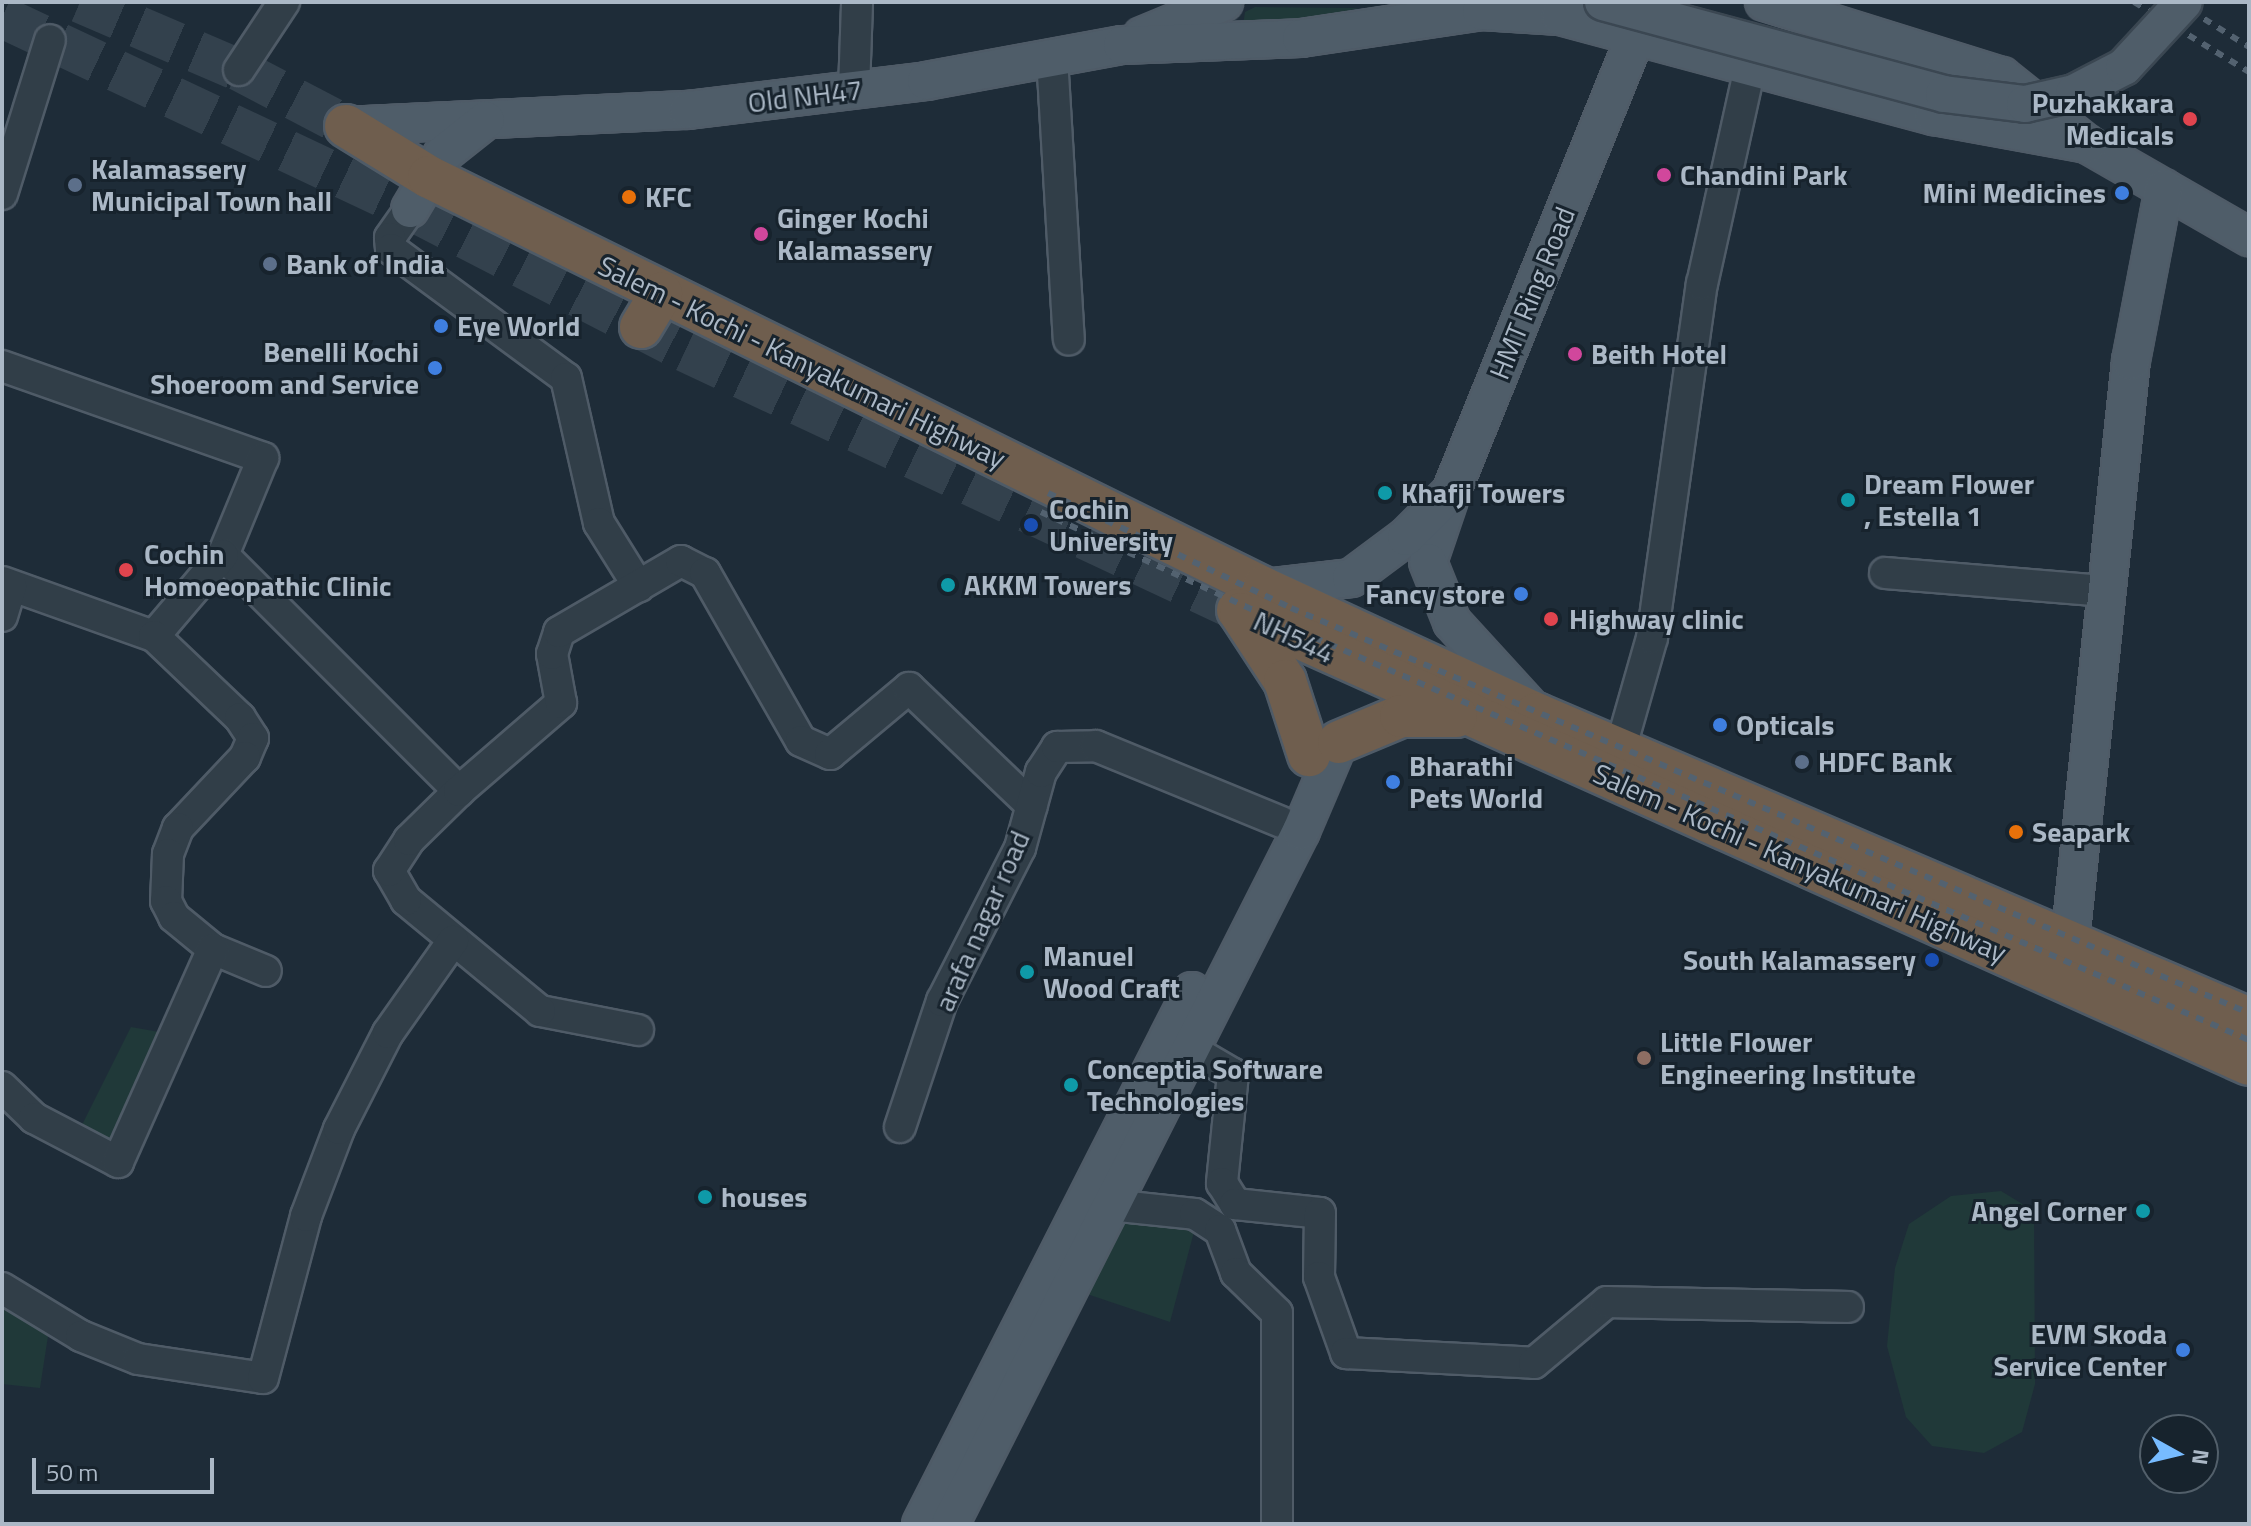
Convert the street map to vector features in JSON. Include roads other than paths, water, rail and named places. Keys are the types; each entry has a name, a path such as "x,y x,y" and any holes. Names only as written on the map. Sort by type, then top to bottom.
{"highway":[{"name":"Salem - Kochi - Kanyakumari Highway","path":"346,126 419,193 651,310 1250,599"},
{"name":"NH544","path":"1250,599 1357,648"},
{"path":"1250,599 1280,671 1324,749 1401,716 1473,716"},
{"name":"Salem - Kochi - Kanyakumari Highway","path":"1357,648 1536,714 2249,1019"},
{"name":"Salem - Kochi - Kanyakumari Highway","path":"1357,648 1473,716 2249,1064"}],"main road":[{"name":"Old NH47","path":"1122,45 1224,2"},
{"path":"1236,2 1236,24 1247,42"},
{"path":"1603,2 1944,94 2015,104 2050,101 2104,79 2184,2"},
{"path":"1764,2 2002,76 2087,144 2249,237"},
{"path":"1301,38 1375,3"},
{"name":"Old NH47","path":"346,126 688,110 854,90 1122,45 1301,38 1481,11 1643,18"},
{"path":"1643,18 1751,63 1934,116 2087,144"},
{"name":"HMT Ring Road","path":"1250,599 1351,578 1406,537 1451,492 1643,18"},
{"path":"419,193 460,136 486,120"},
{"path":"2070,941 2131,361 2164,188"},
{"path":"1451,492 1428,562 1452,622 1536,714"},
{"path":"921,1524 1281,822 1324,749"},
{"path":"950,1524 1190,1049 1324,749"}],"street":[{"path":"239,70 284,2"},
{"path":"854,90 857,2"},
{"path":"2,194 50,40"},
{"path":"1052,57 1069,339"},
{"path":"1620,750 1652,638 1702,284 1751,63"},
{"path":"419,193 390,238 391,249 566,378 599,523 639,587"},
{"path":"2,366 263,458 223,555 154,636"},
{"path":"223,555 459,791"},
{"name":"arafa nagar road","path":"638,1030 540,1011 406,900 389,871 409,840 459,791 561,703 552,654 559,632 681,561 695,563 790,732 821,753 830,754 909,688 1032,806"},
{"path":"1885,573 2106,591"},
{"path":"2,616 6,584 154,636 240,718 253,738 245,757 178,828 168,854 166,901 174,917 213,949 266,971"},
{"name":"arafa nagar road","path":"900,1127 942,1001 1020,848 1032,806 1057,747 1096,746 1281,822"},
{"path":"2,1288 81,1336 138,1359 263,1378 306,1216 339,1129 388,1033 453,941"},
{"path":"2,1087 34,1118 118,1162 213,949"},
{"path":"1190,1049 1233,1074 1222,1183 1235,1204 1320,1213 1319,1277 1346,1353 1534,1363 1607,1302 1848,1307"},
{"path":"1110,1205 1195,1214 1220,1230 1236,1273 1277,1313 1277,1524"}],"tunnel":[{"path":"80,2 239,70 346,126"},
{"path":"2,17 410,209 685,351 1238,610"}],"railway":[{"path":"2134,2 2249,72"},
{"path":"2177,2 2249,47"},
{"path":"1048,493 1291,608 2249,1013"},
{"path":"1041,512 1285,625 2249,1040"}],"place":[{"name":"Puzhakkara Medicals","path":"2190,119"},
{"name":"Chandini Park","path":"1664,175"},
{"name":"Kalamassery Municipal Town hall","path":"75,185"},
{"name":"Mini Medicines","path":"2122,193"},
{"name":"KFC","path":"629,197"},
{"name":"Ginger Kochi Kalamassery","path":"761,234"},
{"name":"Bank of India","path":"270,264"},
{"name":"Eye World","path":"441,326"},
{"name":"Beith Hotel","path":"1575,354"},
{"name":"Benelli Kochi Shoeroom and Service","path":"435,368"},
{"name":"Khafji Towers","path":"1385,493"},
{"name":"Dream Flower , Estella 1","path":"1848,500"},
{"name":"Cochin University","path":"1031,525"},
{"name":"Cochin Homoeopathic Clinic","path":"126,570"},
{"name":"AKKM Towers","path":"948,585"},
{"name":"Fancy store","path":"1521,594"},
{"name":"Highway clinic","path":"1551,619"},
{"name":"Opticals","path":"1720,725"},
{"name":"HDFC Bank","path":"1802,762"},
{"name":"Bharathi Pets World","path":"1393,782"},
{"name":"Seapark","path":"2016,832"},
{"name":"South Kalamassery","path":"1932,960"},
{"name":"Manuel Wood Craft","path":"1027,972"},
{"name":"Little Flower Engineering Institute","path":"1644,1058"},
{"name":"Conceptia Software Technologies","path":"1071,1085"},
{"name":"houses","path":"705,1197"},
{"name":"Angel Corner","path":"2143,1211"},
{"name":"EVM Skoda Service Center","path":"2183,1350"}]}
